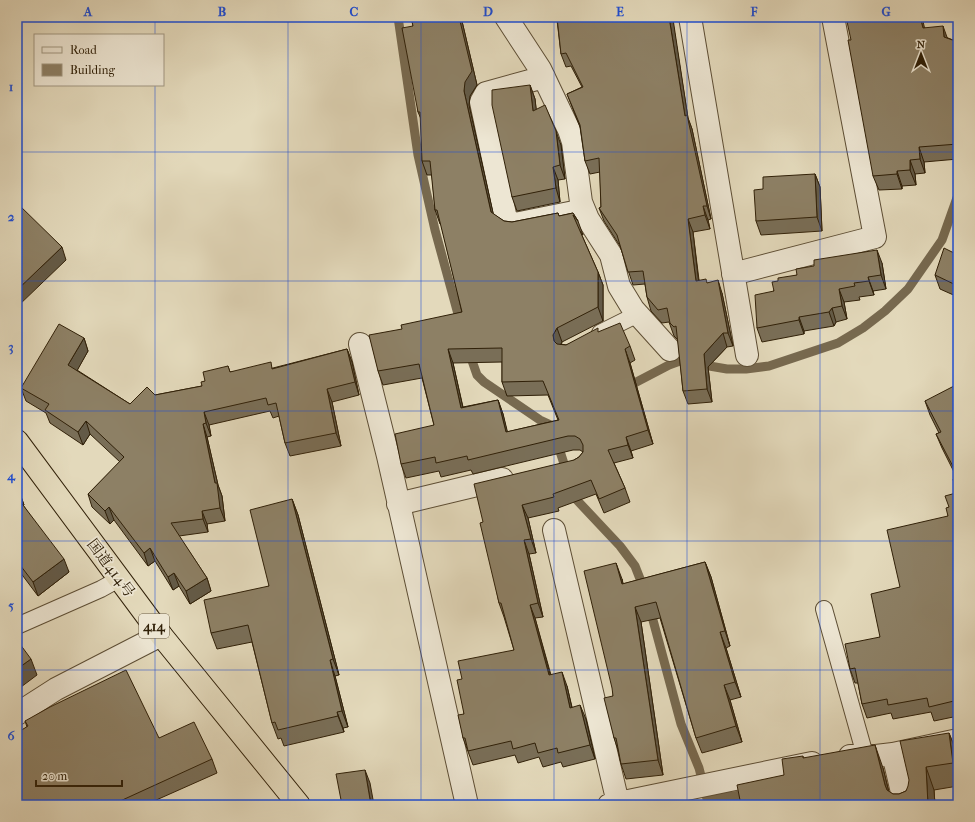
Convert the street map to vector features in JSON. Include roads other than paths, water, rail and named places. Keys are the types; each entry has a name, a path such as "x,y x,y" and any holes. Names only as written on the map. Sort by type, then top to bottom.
{"highway":[{"name":"国道414号","path":"17,441 161,635 299,805"}],"street":[{"path":"506,17 544,77 569,130 573,142 581,202 584,210 611,255 619,286 638,314 670,350"},
{"path":"690,17 747,354"},
{"path":"733,274 874,237 833,17"},
{"path":"544,77 486,93 481,102 506,219 515,224 584,210"},
{"path":"360,344 467,805"},
{"path":"398,504 520,475"},
{"path":"554,530 614,804 784,768 855,755 893,754 958,740"},
{"path":"17,714 56,689 161,635"},
{"path":"893,754 905,805"}],"lane":[{"path":"588,339 638,314"},
{"path":"17,626 101,589 119,579"},
{"path":"824,609 865,755"}],"waterway":[{"path":"398,17 418,155 435,230 461,325"},
{"path":"625,388 669,365 680,361 727,369 746,369 769,366 838,343 863,328 885,311 908,289 942,240 958,195"},
{"path":"469,352 477,375 484,382 540,420 553,426 554,429"},
{"path":"557,442 567,473"},
{"path":"572,491 574,497 620,546 635,566 644,589"},
{"path":"650,609 681,724 699,768 707,799 750,794"}]}
